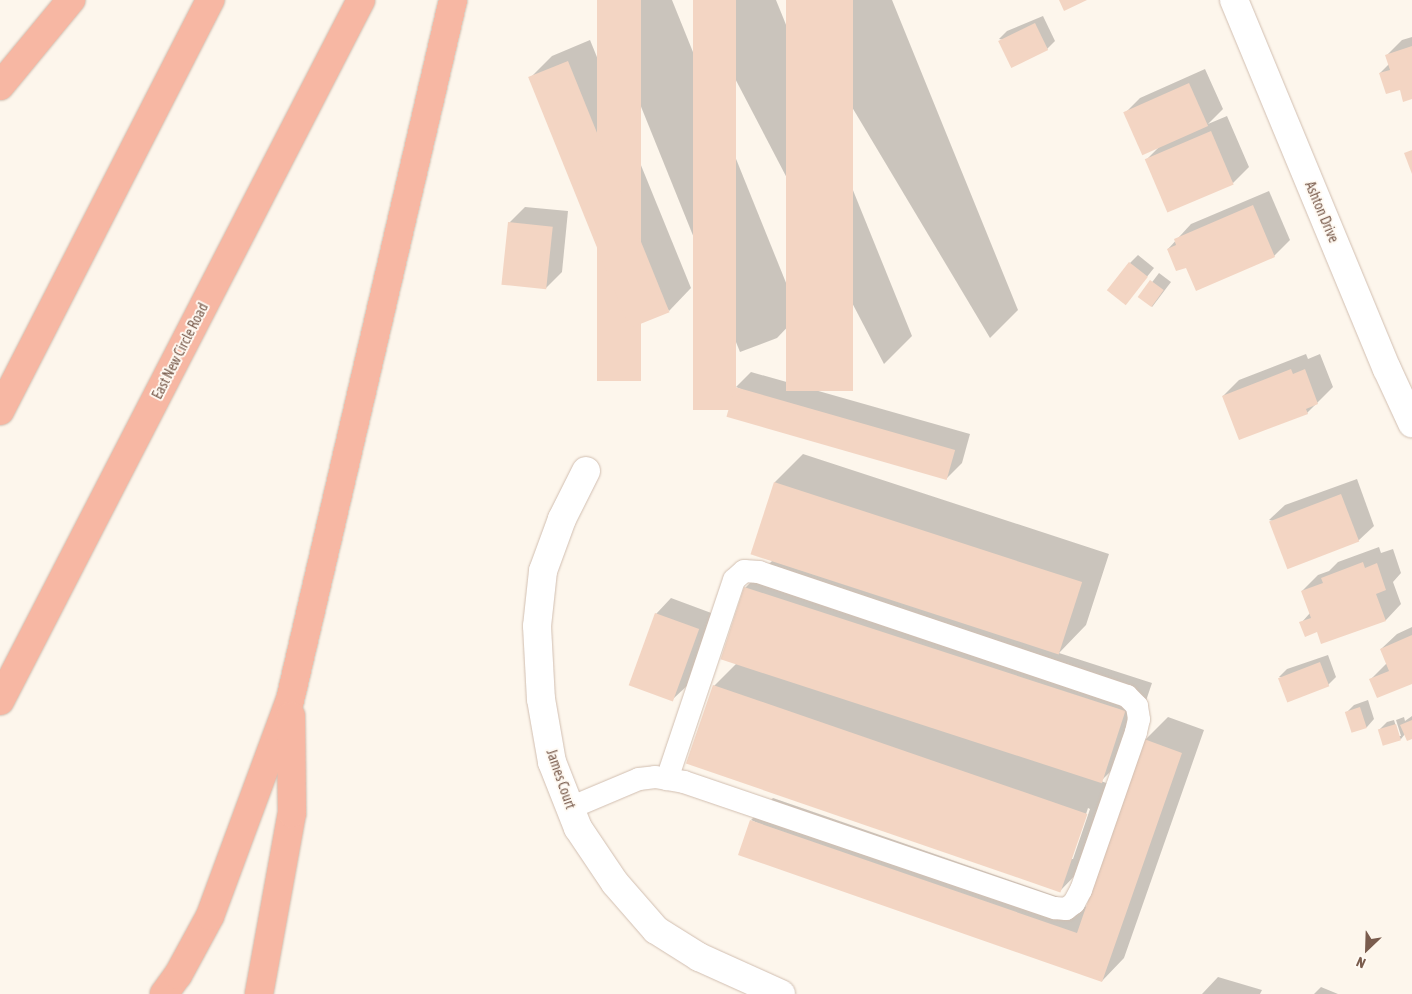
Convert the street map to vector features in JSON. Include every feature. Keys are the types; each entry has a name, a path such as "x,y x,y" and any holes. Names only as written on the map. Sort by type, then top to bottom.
{"highway":[{"path":"0,86 71,0"},
{"path":"0,412 210,0"},
{"name":"East New Circle Road","path":"0,701 361,0"},
{"path":"164,994 178,974 210,916 290,700 453,0"},
{"path":"259,994 292,812 290,700"}],"street":[{"name":"Ashton Drive","path":"1234,0 1387,369 1412,423"},
{"name":"James Court","path":"586,471 562,518 543,571 537,626 541,699 552,762 578,828 616,883 656,930 699,957 773,992"}],"lane":[{"path":"570,808 639,779 656,777 667,779 684,782 1055,908 1066,908 1074,903 1081,890 1136,732 1139,719 1138,706 1127,696 1118,692 759,572 744,571 734,580 667,779"}],"building":[{"path":"597,0 641,0 641,381 597,381"},
{"path":"693,0 736,0 736,410 693,410"},
{"path":"786,0 853,0 853,391 786,391"},
{"path":"1059,0 1087,0 1064,11"},
{"path":"1035,23 1048,50 1011,68 998,41"},
{"path":"1412,46 1412,99 1403,102 1400,90 1386,94 1379,73 1390,70 1385,55"},
{"path":"568,61 670,312 630,328 528,77"},
{"path":"1189,83 1208,126 1142,155 1123,112"},
{"path":"1211,131 1234,184 1167,213 1145,159"},
{"path":"1412,150 1412,174 1404,153"},
{"path":"1253,205 1275,257 1196,291 1186,268 1176,271 1167,249 1176,245 1174,239"},
{"path":"508,222 553,227 546,289 501,285"},
{"path":"1129,262 1148,277 1126,305 1107,290"},
{"path":"1150,280 1164,290 1151,307 1138,297"},
{"path":"1291,369 1293,374 1305,369 1318,404 1306,409 1308,414 1239,440 1222,396"},
{"path":"735,387 955,450 947,480 726,417"},
{"path":"774,482 1082,582 1059,654 751,554"},
{"path":"1341,494 1359,542 1287,569 1269,522"},
{"path":"1363,562 1365,568 1377,563 1386,590 1376,594 1386,621 1321,644 1317,632 1305,637 1299,622 1311,618 1301,591 1323,583 1321,578"},
{"path":"744,587 1125,711 1102,783 721,659"},
{"path":"655,613 699,629 673,701 629,685"},
{"path":"1412,635 1412,684 1377,698 1369,679 1389,671 1380,649"},
{"path":"1320,662 1329,686 1287,702 1278,678"},
{"path":"713,685 1087,814 1060,892 686,763"},
{"path":"1360,707 1367,728 1352,733 1345,712"},
{"path":"1412,720 1412,739 1407,741 1400,725"},
{"path":"1396,724 1401,740 1383,746 1378,730"},
{"path":"1144,739 1182,753 1102,982 738,855 750,820 1077,933"}]}
